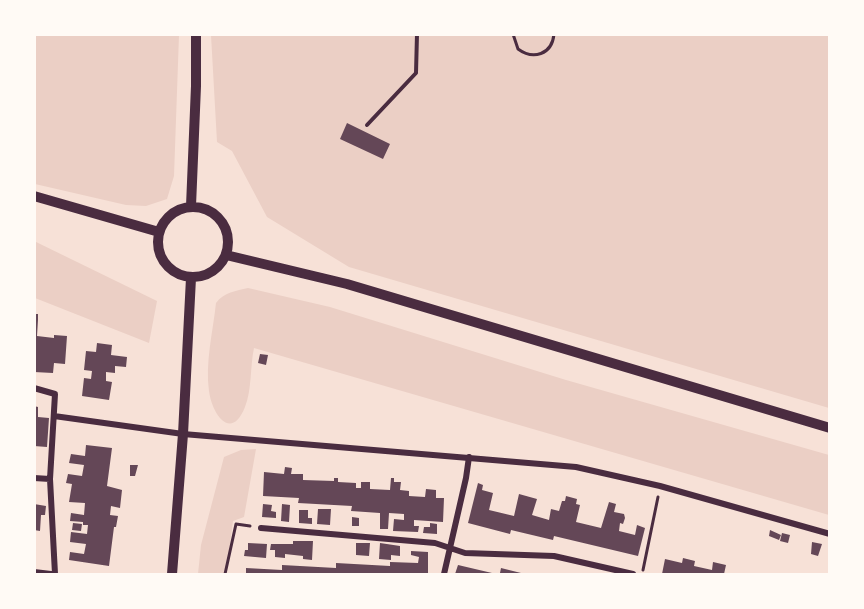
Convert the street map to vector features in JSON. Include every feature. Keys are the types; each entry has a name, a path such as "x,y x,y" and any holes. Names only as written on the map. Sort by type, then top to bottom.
{"street":[{"path":"191,206 196,34"},
{"path":"34,196 159,232"},
{"path":"191,206 214,213 222,221 229,243 226,255 213,272 202,277 191,278 179,275 165,262 158,245 159,232 164,222 171,214 191,206"},
{"path":"226,255 347,284 830,428"},
{"path":"172,574 183,434 191,278"},
{"path":"34,388 55,394 50,479 53,574 34,572"},
{"path":"54,416 183,434 576,467 660,486 830,534"},
{"path":"444,574 469,457"},
{"path":"34,478 50,479"},
{"path":"261,528 435,543 465,553 554,556 633,574"}],"lane":[{"path":"366,124 416,73 417,34"}],"path":[{"path":"513,34 518,49 530,55 537,55 548,50 552,45 554,34"},
{"path":"642,574 660,486"},
{"path":"225,574 236,524 261,528"}],"shaded area":[{"path":"35,34 179,35 174,176 167,199 146,206 126,205 35,184"},
{"path":"211,35 829,35 829,408 349,267 267,217 232,151 217,142"},
{"path":"34,241 157,301 149,343 35,298"},
{"path":"248,288 330,307 566,380 829,455 829,515 254,348 249,393 245,407 240,417 228,423 218,415 209,391 209,358 216,303 226,294"},
{"path":"256,449 244,517 233,521 226,574 198,574 201,545 224,457 241,450"}],"building":[{"path":"347,123 390,144 383,159 340,139"},
{"path":"34,314 38,314 37,336 54,338 54,335 67,336 65,364 54,363 53,373 34,372"},
{"path":"97,343 112,345 111,355 127,357 126,367 115,366 115,373 106,372 106,381 112,382 109,400 82,396 84,378 91,379 92,371 84,370 86,351 96,352"},
{"path":"260,354 268,355 266,365 258,363"},
{"path":"34,406 38,407 38,417 49,418 47,447 34,446"},
{"path":"86,445 112,448 107,486 122,490 120,508 111,506 110,515 118,516 116,527 114,527 109,566 69,560 70,552 84,554 86,544 70,542 71,532 87,534 88,525 83,525 83,522 70,521 71,513 84,515 85,503 69,502 72,484 66,483 68,474 82,476 84,465 69,463 71,454 85,456"},
{"path":"130,465 138,465 135,476 130,476"},
{"path":"285,467 292,468 291,474 303,474 303,480 334,481 334,478 338,478 338,482 356,483 356,488 361,488 361,482 370,482 370,489 390,490 391,478 394,478 394,482 401,482 400,490 409,491 409,496 425,497 426,489 436,490 436,498 444,498 443,522 414,520 414,526 419,526 418,532 393,531 394,519 404,520 404,514 389,513 388,529 380,529 380,513 351,511 352,506 298,503 299,498 263,496 264,472 284,474"},
{"path":"478,483 483,485 482,490 493,493 489,510 514,516 519,494 537,499 532,515 549,520 551,509 559,511 566,496 577,499 576,504 580,505 576,522 601,528 609,502 616,504 614,512 624,514 625,518 623,524 620,523 619,531 635,535 637,525 645,528 638,556 554,536 553,540 511,530 510,534 468,523"},
{"path":"34,504 46,506 45,515 41,515 40,531 34,530"},
{"path":"263,504 272,505 271,511 276,512 276,518 262,517"},
{"path":"282,504 290,505 289,522 281,521"},
{"path":"318,509 331,509 330,525 317,524"},
{"path":"299,510 308,510 308,518 312,518 312,524 299,523"},
{"path":"352,517 359,518 359,526 352,526"},
{"path":"73,523 82,524 81,531 72,530"},
{"path":"430,523 437,524 437,534 423,533 424,527 430,527"},
{"path":"770,530 781,535 779,540 769,536"},
{"path":"782,533 790,535 788,543 780,541"},
{"path":"293,541 313,541 312,560 303,559 303,556 285,554 285,558 275,557 275,550 270,550 271,544 293,544"},
{"path":"812,542 822,544 818,556 811,554"},
{"path":"248,543 267,544 266,558 244,556 245,550 248,550"},
{"path":"356,543 370,543 369,556 356,555"},
{"path":"380,543 400,546 400,556 391,555 391,560 379,559"},
{"path":"411,551 428,552 428,574 246,574 246,568 282,570 282,565 336,568 336,563 390,566 390,562 418,563 419,557 411,555"},
{"path":"683,558 695,561 694,566 712,570 713,562 726,565 724,574 662,574 665,559 682,563"},
{"path":"458,565 492,573 500,573 501,568 525,574 455,574"}]}
